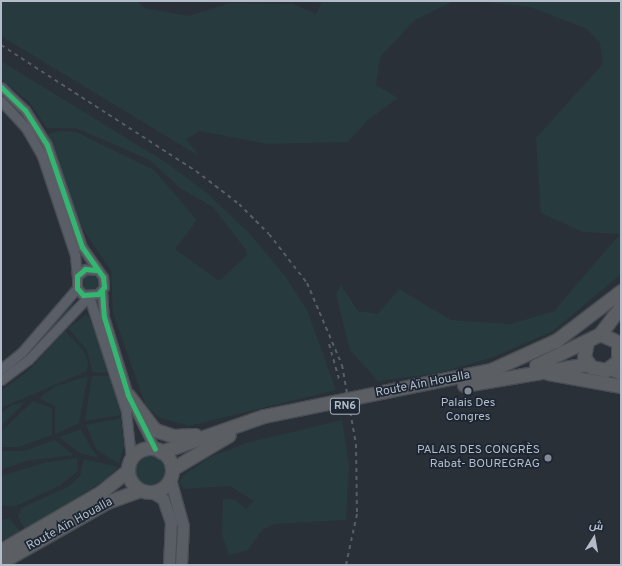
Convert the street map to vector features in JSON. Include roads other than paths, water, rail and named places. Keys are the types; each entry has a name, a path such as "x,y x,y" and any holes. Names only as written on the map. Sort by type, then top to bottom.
{"highway":[{"name":"Route Aïn Houalla","path":"158,450 264,416 444,382 491,370 545,346 578,326 621,291"},
{"name":"RN6","path":"444,382 522,370 587,342 600,334 621,306"},
{"name":"RN6","path":"588,364 598,370 615,371 621,354 615,339 600,334"},
{"path":"587,342 584,353 588,364"},
{"name":"Route Aïn Houalla","path":"171,474 218,440 270,422 588,364"},
{"path":"528,374 562,374 621,386"},
{"path":"128,395 148,424 164,434 190,436 219,431"},
{"name":"RN6","path":"129,464 142,450 158,450"},
{"path":"158,450 171,474"},
{"path":"129,464 131,482 146,491"},
{"name":"Route Aïn Houalla","path":"1,550 101,492 129,464"},
{"name":"RN6","path":"146,491 163,488 171,474"},
{"name":"Route Aïn Houalla","path":"1,562 107,502 146,491"}],"main road":[{"path":"171,474 183,526 181,565"},
{"path":"146,491 162,499 171,522 170,565"}],"street":[{"path":"1,87 25,110 47,145 82,248 96,270 103,277 102,291 104,317 128,395 158,450"},
{"path":"1,101 26,128 42,156 75,254 77,276 77,288 22,352 1,369"},
{"path":"77,276 85,269 96,270"},
{"path":"77,288 89,297 126,411 129,464"},
{"path":"1,380 28,360 89,297 102,291"}],"railway":[{"path":"1,45 196,171 239,204 269,234 307,283 342,365 356,444 357,514 346,565"},
{"path":"329,344 339,379"}],"place":[{"name":"Palais Des Congres","path":"468,391"},
{"name":"PALAIS DES CONGRÈS Rabat- BOUREGRAG","path":"548,458"}]}
